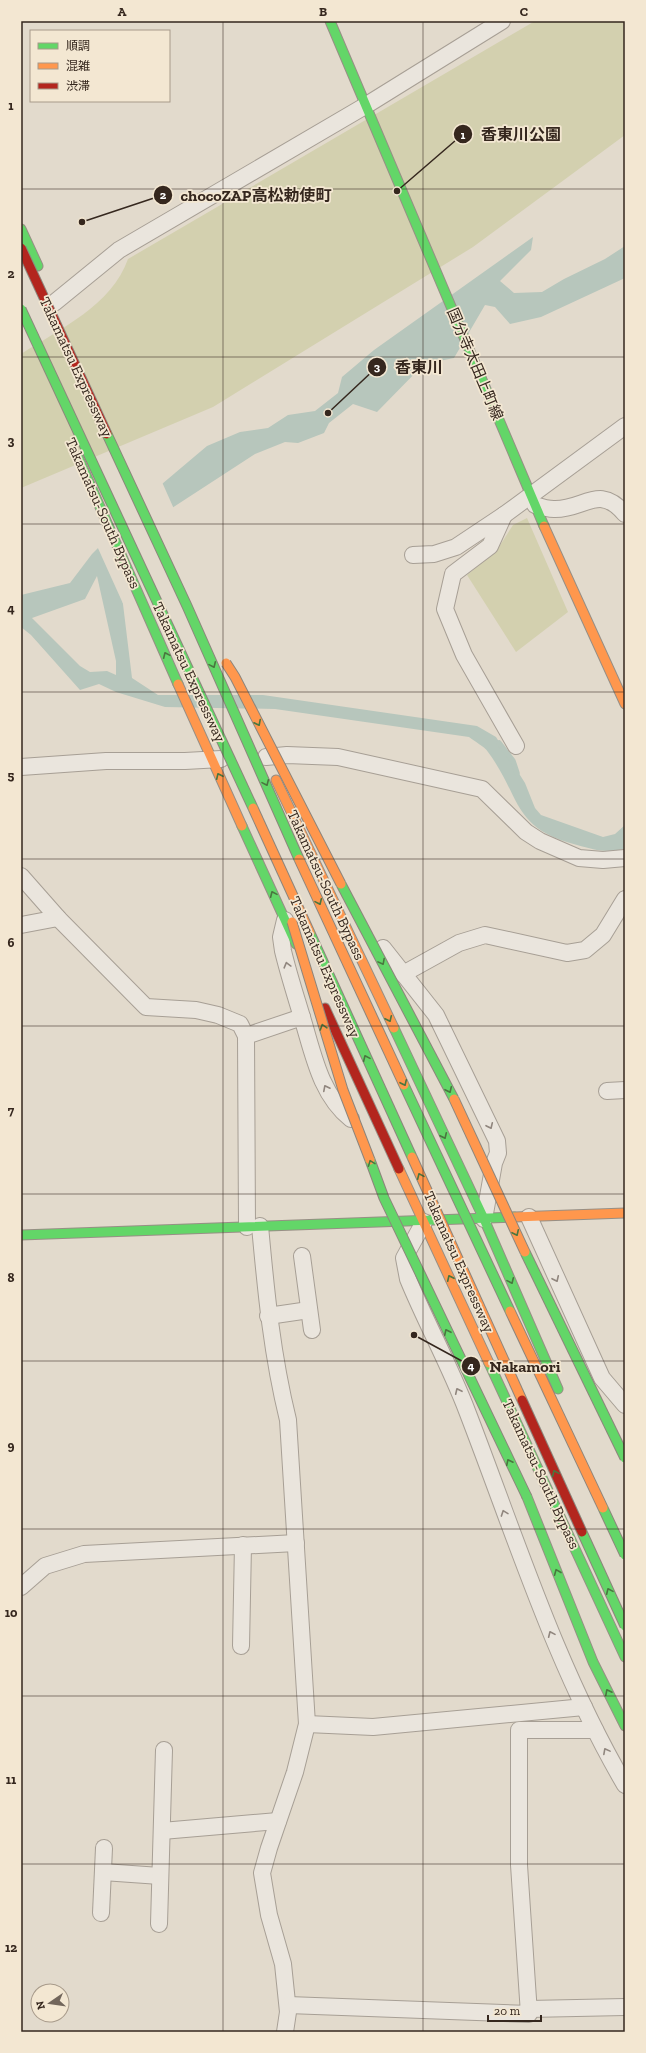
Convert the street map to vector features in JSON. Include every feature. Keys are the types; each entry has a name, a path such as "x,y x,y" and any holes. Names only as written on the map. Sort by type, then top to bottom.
{"main road":[{"name":"国分寺太田上町線","path":"330,21 531,494 625,704"},
{"name":"Takamatsu-South Bypass","path":"21,229 56,308 312,857 484,1219 625,1542"},
{"name":"Takamatsu Expressway","path":"21,248 187,606 324,912 625,1555"},
{"name":"Takamatsu Expressway","path":"21,309 268,841 625,1626"},
{"name":"Takamatsu-South Bypass","path":"23,334 62,419"},
{"name":"Takamatsu-South Bypass","path":"74,448 198,729 285,920 625,1657"},
{"path":"187,606 234,677 344,890 446,1082 542,1287 625,1458"},
{"path":"268,841 343,1090 384,1198 527,1497 593,1662 625,1726"},
{"path":"21,1236 424,1222 625,1213"}],"street":[{"path":"56,308 119,250 367,109 502,21"},
{"path":"413,555 434,554 456,547 504,515 625,426"},
{"path":"531,494 554,509 600,498 614,502 625,514"},
{"path":"504,515 490,546 453,574 445,609 464,655 516,746"},
{"path":"21,767 106,761 185,761 287,755 338,757 482,790 526,832 540,841 579,858 602,860 625,858"},
{"path":"312,857 436,1015 497,1140 498,1153 494,1162 484,1219"},
{"path":"21,876 58,918 146,1007 196,1010 218,1015 240,1024 246,1036 253,1227 280,1384 288,1420 307,1724 295,1772 262,1873 269,1915 283,1964 288,2005 285,2032"},
{"path":"403,974 459,943 485,935 567,953 585,950 603,935 625,899"},
{"path":"21,925 58,918"},
{"path":"285,920 281,937 283,951 319,1073 328,1093 344,1114 374,1136 386,1140"},
{"path":"246,1036 302,1017"},
{"path":"607,1091 625,1090"},
{"path":"529,1218 602,1378 625,1405"},
{"path":"424,1222 404,1258 408,1279 466,1409 539,1607 595,1730 625,1785"},
{"path":"302,1256 312,1330"},
{"path":"268,1316 309,1310"},
{"path":"21,1587 44,1566 84,1554 296,1542"},
{"path":"241,1646 243,1545"},
{"path":"307,1724 373,1727 584,1707"},
{"path":"288,2005 529,2014 519,1865 519,1730 517,1714"},
{"path":"519,1730 595,1730"},
{"path":"159,1924 164,1750"},
{"path":"162,1831 278,1821"},
{"path":"101,1913 104,1848"},
{"path":"103,1872 160,1876"},
{"path":"528,2009 625,2006"}],"shaded area":[{"path":"535,21 625,21 625,135 473,247 213,407 21,488 21,354 68,325 97,303 110,290 128,259"},
{"path":"533,237 531,250 500,281 514,293 542,292 564,279 605,259 625,246 625,278 541,317 510,324 495,307 485,305 454,358 424,364 377,412 353,404 329,423 324,433 298,443 285,442 255,454 172,508 117,555 132,678 158,695 263,695 477,726 496,737 525,783 535,808 541,815 603,837 615,834 625,825 625,849 606,851 589,848 556,838 540,830 520,809 499,769 488,752 469,737 275,709 165,707 116,692 99,684 80,690 31,635 21,627 21,595 70,583 92,554 162,484 207,446 240,432 268,428 288,415 315,411 338,393 342,377 374,350","holes":["97,576 116,661 116,675 107,671 90,672 80,666 32,618 85,599"]},
{"path":"527,518 568,612 516,652 467,575 497,550 513,525"}],"pier":[{"path":"162,482 174,509 119,556 125,608 97,546"}],"waterway":[{"path":"499,743 513,761 517,773"}],"traffic: fast":[{"path":"330,21 544,526"},
{"path":"21,229 38,266"},
{"path":"21,309 253,808"},
{"path":"107,434 187,606 299,859"},
{"path":"78,457 178,684"},
{"path":"242,826 296,944"},
{"path":"341,884 454,1099"},
{"path":"310,933 412,1157"},
{"path":"394,1028 484,1219 558,1389"},
{"path":"404,1085 510,1311"},
{"path":"370,1160 384,1198 527,1497"},
{"path":"21,1235 514,1217"},
{"path":"525,1252 625,1458"},
{"path":"489,1363 625,1657"},
{"path":"527,1497 593,1662 625,1726"},
{"path":"603,1508 625,1555"},
{"path":"582,1532 625,1626"}],"traffic: slow":[{"path":"544,526 625,704"},
{"path":"226,663 235,677 341,884"},
{"path":"178,684 242,826"},
{"path":"276,780 394,1028"},
{"path":"253,808 310,933"},
{"path":"299,859 404,1085"},
{"path":"292,922 343,1090 370,1160"},
{"path":"454,1099 525,1252"},
{"path":"412,1157 522,1400"},
{"path":"399,1169 489,1363"},
{"path":"514,1217 625,1213"},
{"path":"510,1311 603,1508"}],"traffic: jam":[{"path":"21,248 107,434"},
{"path":"325,1008 399,1169"},
{"path":"522,1400 582,1532"}],"place":[{"name":"香東川公園","path":"397,191"},
{"name":"chocoZAP高松勅使町","path":"82,222"},
{"name":"香東川","path":"328,413"},
{"name":"Nakamori","path":"414,1335"}]}
